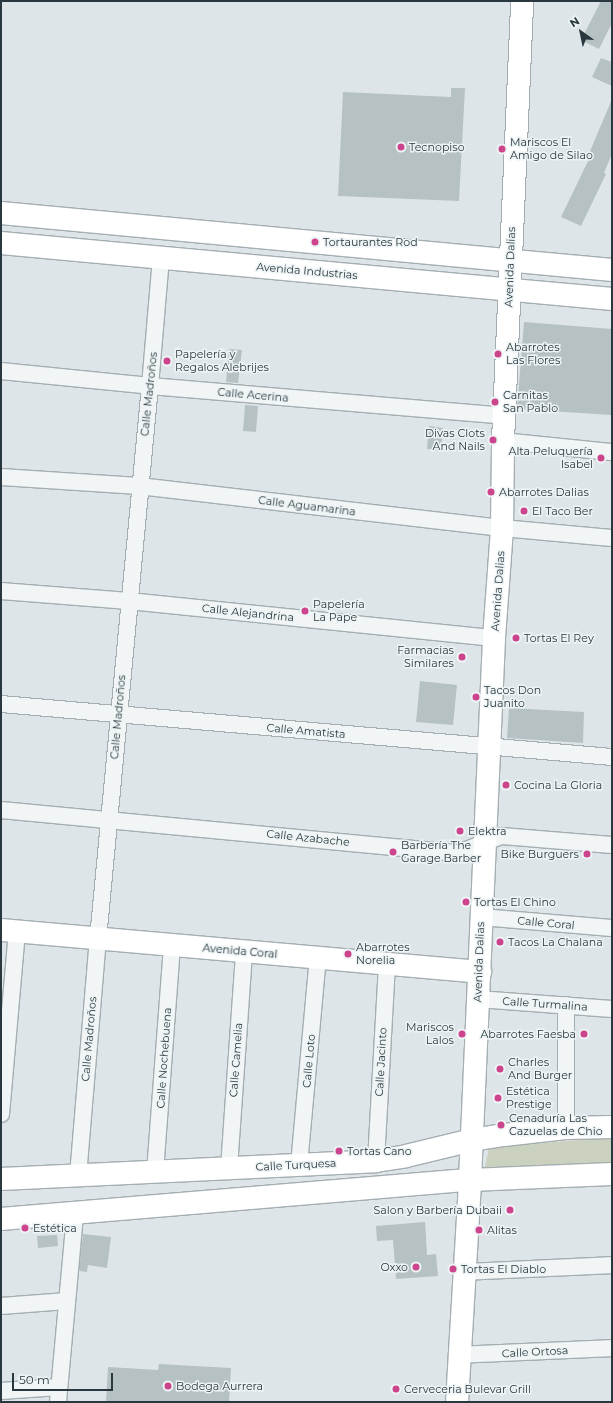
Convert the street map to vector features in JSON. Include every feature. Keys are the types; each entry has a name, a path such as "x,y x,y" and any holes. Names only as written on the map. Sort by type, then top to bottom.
{"main road":[{"name":"Avenida Dalias","path":"457,1402 458,1355 472,1140 494,638 502,528 503,441 522,1"},
{"path":"1,214 511,259 612,270"},
{"name":"Avenida Industrias","path":"1,243 612,299"},
{"name":"Avenida Coral","path":"9,931 480,972"},
{"name":"Calle Turquesa","path":"1,1179 376,1161 406,1156 472,1140 535,1130 612,1127"},
{"path":"1,1219 470,1180 612,1174"}],"street":[{"name":"Calle Madroños","path":"78,1176 108,820 161,258"},
{"name":"Calle Acerina","path":"1,371 150,386 504,416"},
{"path":"503,441 612,452"},
{"name":"Calle Aguamarina","path":"1,477 140,486 502,528 612,538"},
{"name":"Calle Alejandrina","path":"1,591 129,601 494,638"},
{"name":"Calle Amatista","path":"1,704 490,748 612,757"},
{"name":"Calle Azabache","path":"1,810 460,853 501,836 612,845"},
{"name":"Calle Coral","path":"481,917 612,928"},
{"path":"1,1114 9,931"},
{"name":"Calle Nochebuena","path":"155,1172 172,945"},
{"name":"Calle Camelia","path":"229,1168 244,951"},
{"name":"Calle Loto","path":"299,1165 318,958"},
{"name":"Calle Jacinto","path":"376,1161 387,964"},
{"name":"Calle Turmalina","path":"478,999 612,1009"},
{"path":"566,1006 566,1128"},
{"path":"1,1391 59,1394 75,1214"},
{"path":"464,1272 612,1265"},
{"path":"1,1306 67,1301"},
{"name":"Calle Ortosa","path":"458,1355 612,1348"}],"green space":[{"path":"612,1137 612,1164 483,1175 489,1148"}],"building":[{"path":"601,1 612,1 612,23 599,49 581,40"},
{"path":"601,58 612,62 612,86 592,77"},
{"name":"Tecnopiso","path":"451,88 465,88 459,201 338,196 343,92 451,97"},
{"path":"612,99 612,154 604,173 606,174 581,226 561,217 590,157 588,156"},
{"path":"524,322 612,329 612,415 517,409"},
{"path":"229,349 242,350 238,383 226,382"},
{"path":"245,405 258,406 256,432 243,431"},
{"path":"429,426 443,428 441,450 427,449"},
{"path":"420,681 457,685 453,725 416,722"},
{"path":"509,708 584,712 583,743 507,738"},
{"path":"425,1222 427,1255 436,1254 438,1276 396,1279 393,1240 377,1241 376,1226"},
{"path":"83,1234 111,1237 107,1268 88,1265 87,1272 79,1271"},
{"path":"57,1235 58,1246 38,1248 37,1236"},
{"name":"Bodega Aurrera","path":"159,1364 231,1368 229,1402 106,1402 108,1367 158,1370"}],"place":[{"name":"Tecnopiso","path":"401,147"},
{"name":"Mariscos El Amigo de Silao","path":"502,149"},
{"name":"Tortaurantes Rod","path":"315,242"},
{"name":"Abarrotes Las Flores","path":"498,354"},
{"name":"Papelería y Regalos Alebrijes","path":"167,361"},
{"name":"Carnitas San Pablo","path":"495,402"},
{"name":"Divas Clots And Nails","path":"493,440"},
{"name":"Alta Peluquería Isabel","path":"601,458"},
{"name":"Abarrotes Dalias","path":"491,492"},
{"name":"El Taco Ber","path":"524,511"},
{"name":"Papelería La Pape","path":"305,611"},
{"name":"Tortas El Rey","path":"516,638"},
{"name":"Farmacias Similares","path":"462,657"},
{"name":"Tacos Don Juanito","path":"476,697"},
{"name":"Cocina La Gloria","path":"506,785"},
{"name":"Elektra","path":"460,831"},
{"name":"Barbería The Garage Barber","path":"393,852"},
{"name":"Bike Burguers","path":"587,854"},
{"name":"Tortas El Chino","path":"466,902"},
{"name":"Tacos La Chalana","path":"500,942"},
{"name":"Abarrotes Norelia","path":"348,954"},
{"name":"Mariscos Lalos","path":"462,1034"},
{"name":"Abarrotes Faesba","path":"584,1034"},
{"name":"Charles And Burger","path":"500,1069"},
{"name":"Estética Prestige","path":"498,1098"},
{"name":"Cenaduría Las Cazuelas de Chio","path":"501,1125"},
{"name":"Tortas Cano","path":"339,1151"},
{"name":"Salon y Barbería Dubaii","path":"510,1210"},
{"name":"Estética","path":"25,1228"},
{"name":"Alitas","path":"479,1230"},
{"name":"Oxxo","path":"416,1267"},
{"name":"Tortas El Diablo","path":"453,1269"},
{"name":"Bodega Aurrera","path":"168,1386"},
{"name":"Cerveceria Bulevar Grill","path":"396,1389"}]}
